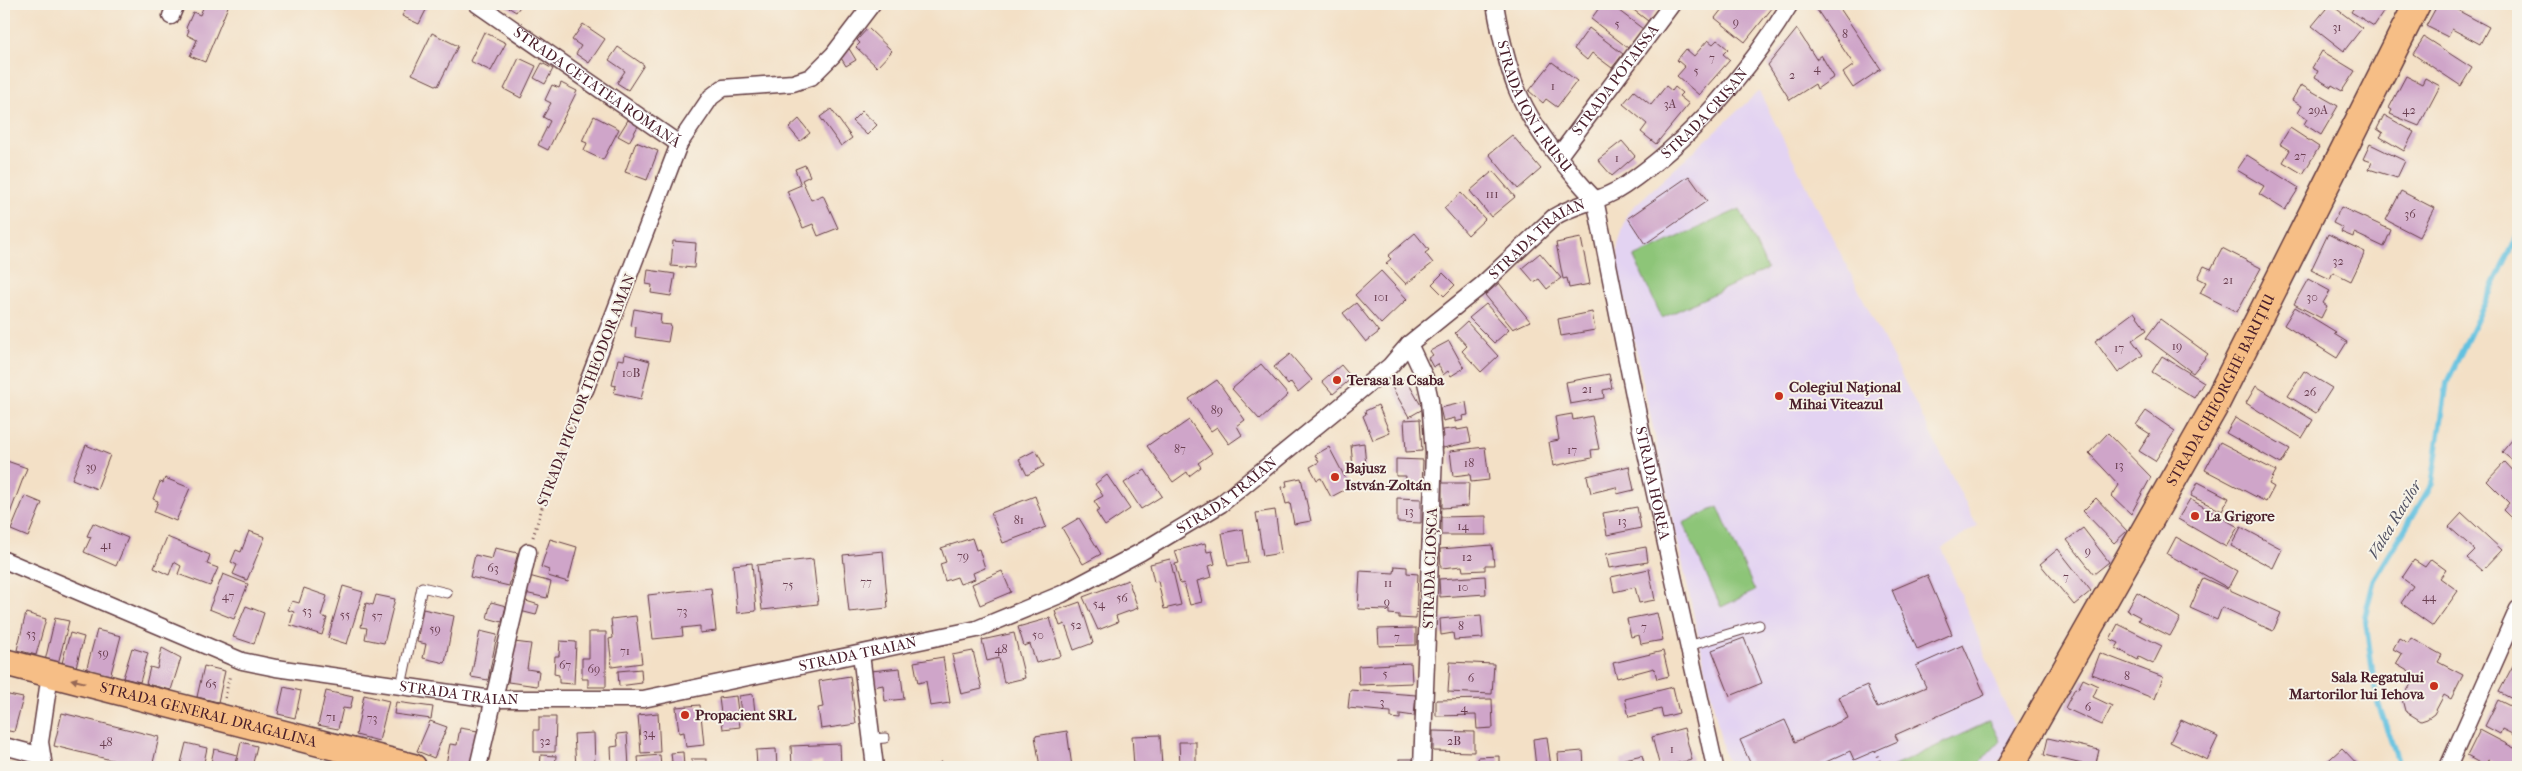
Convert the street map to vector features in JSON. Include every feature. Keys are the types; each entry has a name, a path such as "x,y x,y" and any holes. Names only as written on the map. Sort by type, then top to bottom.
{"main road":[{"name":"STRADA GHEORGHE BARIȚIU","path":"2010,767 2216,406 2417,4"},
{"name":"STRADA GENERAL DRAGALINA","path":"4,662 414,767"}],"street":[{"name":"STRADA CETATEA ROMANĂ","path":"477,4 678,144 711,97 722,88 793,83 810,77 833,55 872,4"},
{"name":"STRADA ION I. RUSU","path":"1495,4 1504,54 1523,106 1542,137 1595,199"},
{"name":"STRADA POTAISSA","path":"1558,157 1672,4"},
{"name":"STRADA CRIȘAN","path":"1595,199 1622,188 1687,134 1736,81 1773,32 1790,4"},
{"name":"STRADA PICTOR THEODOR AMAN","path":"585,390 678,144"},
{"name":"STRADA TRAIAN","path":"4,560 235,658 276,668 492,699 643,698 977,629 1062,594 1141,552 1222,504 1390,366 1409,344 1482,285 1554,217 1567,209 1595,199"},
{"name":"STRADA HOREA","path":"1595,199 1641,430 1715,767"},
{"name":"STRADA CLOȘCA","path":"1409,344 1426,378 1430,400 1434,453 1422,767"},
{"path":"478,767 492,699 528,552"},
{"path":"2448,767 2518,609"},
{"path":"861,654 878,738 875,767"},
{"path":"43,762 40,742 50,674"},
{"path":"4,746 43,762"}],"lane":[{"path":"401,686 422,587 447,593"},
{"path":"1688,646 1759,625"}],"path":[{"path":"2458,4 2462,6"},
{"name":"STRADA PICTOR THEODOR AMAN","path":"528,552 554,469 585,390"},
{"path":"223,705 231,670"},
{"path":"1875,751 1882,767"}],"shaded area":[{"name":"Colegiul Național Mihai Viteazul","path":"1759,91 1977,526 1942,548 2020,741 1992,767 1731,767 1724,754 1618,267 1618,245 1628,212"}],"green space":[{"path":"1740,209 1767,269 1662,318 1634,257"},
{"path":"1718,507 1755,591 1721,607 1683,523"},
{"path":"1990,721 2000,741 1976,767 1892,767"}],"building":[{"path":"201,4 229,4 205,62 190,56 197,40 187,35 189,30 186,28 193,12 200,15 203,8 199,7"},
{"path":"408,4 429,4 419,24 402,16"},
{"path":"503,4 522,4 516,12"},
{"path":"1602,4 1610,4 1643,29 1628,48 1591,19"},
{"path":"1626,4 1661,4 1648,21"},
{"path":"1726,4 1769,4 1773,7 1745,42 1715,18"},
{"path":"1813,4 1837,4 1881,69 1853,88 1843,73 1854,65"},
{"path":"2330,4 2362,28 2344,51 2312,26"},
{"path":"2356,4 2388,5 2374,26 2351,12"},
{"path":"2438,4 2446,4 2489,27 2480,44 2452,29 2448,37 2426,26"},
{"path":"583,24 605,39 589,63 576,54 581,46 572,40"},
{"path":"868,28 892,51 877,67 856,47 860,43 857,40"},
{"path":"1589,28 1623,54 1612,68 1592,53 1587,60 1574,49"},
{"path":"1797,29 1816,59 1821,55 1834,77 1817,89 1815,84 1790,100 1768,65"},
{"path":"484,32 506,43 491,71 470,61"},
{"path":"432,33 458,46 438,86 412,74"},
{"path":"2424,37 2472,68 2461,86 2413,54"},
{"path":"1708,40 1713,44 1717,40 1728,49 1723,54 1730,60 1699,95 1677,76 1685,67 1677,60 1686,49 1694,56"},
{"path":"618,47 644,65 628,90 617,83 625,71 609,60"},
{"path":"848,47 856,60 846,66 838,53"},
{"path":"2322,51 2355,71 2342,91 2332,85 2331,87 2315,77 2318,71 2312,68"},
{"path":"519,58 536,66 521,98 504,89"},
{"path":"1552,62 1577,81 1557,107 1546,99 1543,103 1529,91"},
{"path":"542,63 553,69 545,84 534,78"},
{"path":"2406,76 2422,84 2425,78 2440,86 2419,126 2390,114 2392,110 2389,108"},
{"path":"561,83 577,91 548,150 538,145 550,121 543,117 551,103 545,100 552,85 559,88"},
{"path":"2301,85 2338,106 2321,135 2304,124 2307,119 2298,113 2302,106 2292,100"},
{"path":"1666,86 1672,91 1675,87 1682,93 1679,96 1689,104 1656,144 1641,132 1647,124 1623,104 1634,91 1651,105"},
{"path":"831,109 852,138 841,146 820,117"},
{"path":"862,111 877,125 867,135 852,121"},
{"path":"2384,115 2414,132 2404,151 2380,137 2383,133 2377,129"},
{"path":"594,116 619,129 603,160 584,151 587,143 582,141"},
{"path":"799,119 810,133 800,141 789,128"},
{"path":"628,120 638,126 629,142 618,136"},
{"path":"2290,128 2319,147 2303,174 2283,162 2290,150 2280,144"},
{"path":"1512,135 1541,169 1518,189 1489,154"},
{"path":"1622,141 1635,156 1612,176 1598,160"},
{"path":"636,142 658,151 647,180 625,172"},
{"path":"2370,144 2405,161 2397,178 2369,169 2372,162 2363,159"},
{"path":"2247,155 2299,188 2285,210 2259,194 2264,186 2237,170"},
{"path":"805,165 810,176 802,180 811,200 823,195 838,228 818,236 813,224 803,228 787,191 801,185 795,169"},
{"path":"1493,171 1515,197 1491,217 1470,191"},
{"path":"1689,176 1707,201 1645,244 1628,218"},
{"path":"2401,191 2434,208 2419,237 2386,220"},
{"path":"1461,193 1485,219 1468,235 1444,208"},
{"path":"2341,207 2391,230 2384,247 2354,233 2353,237 2341,232 2343,228 2333,223"},
{"path":"1415,233 1429,250 1425,253 1433,263 1406,284 1386,263 1391,259 1388,256"},
{"path":"2328,234 2365,252 2351,281 2333,272 2330,279 2311,270"},
{"path":"1581,238 1590,284 1569,288 1567,278 1563,279 1556,243"},
{"path":"673,241 696,243 694,268 671,266"},
{"path":"2222,248 2261,268 2237,312 2200,293 2206,282 2198,278 2204,266 2211,269"},
{"path":"1540,253 1561,278 1547,289 1539,279 1534,282 1522,268"},
{"path":"648,270 675,274 671,296 651,293 652,285 646,284"},
{"path":"1381,271 1407,299 1381,324 1355,295"},
{"path":"1443,273 1455,285 1444,296 1432,284"},
{"path":"2308,279 2330,291 2323,303 2327,306 2321,318 2294,304"},
{"path":"1499,283 1530,321 1513,329 1485,295"},
{"path":"1356,303 1379,332 1366,342 1343,313"},
{"path":"1486,304 1509,330 1494,343 1469,318"},
{"path":"2295,307 2336,332 2334,334 2347,342 2337,358 2284,325"},
{"path":"634,309 661,314 660,324 671,325 668,342 635,337 636,327 631,326"},
{"path":"1592,312 1595,330 1561,336 1558,319"},
{"path":"2134,312 2147,330 2132,340 2143,355 2118,373 2095,341"},
{"path":"2160,319 2208,354 2193,373 2146,338"},
{"path":"1467,322 1498,356 1481,372 1462,351 1467,346 1455,333"},
{"path":"1449,341 1464,368 1451,376 1448,371 1443,375 1438,364 1433,367 1428,358 1433,355 1430,351"},
{"path":"625,354 650,361 641,399 614,393 616,386 612,385 618,359 624,360"},
{"path":"1290,354 1312,380 1298,392 1291,382 1288,385 1274,367"},
{"path":"2162,356 2204,382 2194,398 2152,372"},
{"path":"1261,364 1288,395 1260,420 1232,389"},
{"name":"Terasa la Csaba","path":"1341,365 1352,378 1333,394 1322,381"},
{"path":"2304,371 2332,388 2316,413 2288,396"},
{"path":"1609,374 1612,388 1603,390 1604,398 1570,404 1566,382"},
{"path":"1406,379 1423,409 1409,417 1392,387"},
{"path":"1217,380 1245,420 1237,426 1242,435 1229,444 1217,427 1211,431 1189,399"},
{"path":"2256,386 2313,420 2302,438 2246,403"},
{"path":"1466,402 1468,415 1462,416 1463,420 1455,422 1455,418 1443,421 1440,408"},
{"path":"1378,405 1390,433 1373,440 1363,416 1366,414 1365,411"},
{"path":"2146,411 2175,431 2155,461 2139,451 2150,434 2136,425"},
{"path":"1572,414 1573,420 1592,416 1599,449 1591,450 1592,458 1553,466 1549,442 1559,440 1555,417"},
{"path":"2235,418 2290,449 2281,464 2226,433"},
{"path":"1420,419 1422,451 1406,452 1404,420"},
{"path":"1189,420 1212,453 1198,463 1201,467 1189,476 1187,472 1173,482 1147,446"},
{"path":"1457,428 1457,430 1468,428 1471,442 1443,448 1441,438 1444,437 1443,430"},
{"path":"2108,433 2151,477 2131,514 2112,496 2119,485 2089,453"},
{"path":"2518,433 2518,457 2514,462 2502,452"},
{"path":"2220,442 2276,471 2269,484 2274,487 2266,502 2205,470"},
{"path":"1364,443 1366,466 1353,468 1351,445"},
{"path":"86,445 110,455 97,489 72,479"},
{"path":"1329,447 1350,487 1331,497 1321,478 1317,480 1310,467 1319,462 1315,455"},
{"path":"1485,447 1489,480 1471,482 1470,474 1453,476 1450,451"},
{"path":"1036,450 1044,466 1027,475 1019,459"},
{"path":"1396,459 1423,460 1422,486 1405,486 1406,476 1396,476"},
{"path":"4,460 27,468 6,524 4,523"},
{"path":"2505,462 2518,476 2518,525 2503,510 2509,503 2487,481"},
{"path":"1629,466 1634,490 1617,494 1616,487 1591,493 1587,476"},
{"path":"1145,470 1162,496 1141,509 1124,483"},
{"path":"1107,475 1130,509 1105,526 1096,512 1100,510 1094,501 1103,496 1095,484"},
{"path":"165,478 190,488 176,521 154,512 158,501 153,499 160,482 163,483"},
{"path":"1301,478 1311,521 1294,524 1290,503 1286,504 1282,487 1287,486 1286,481"},
{"path":"2198,482 2229,498 2222,511 2191,496"},
{"path":"1442,483 1469,483 1468,506 1442,508"},
{"path":"25,496 42,503 28,537 11,530"},
{"path":"1035,496 1046,527 1003,543 991,513"},
{"path":"1397,498 1421,499 1421,523 1397,522"},
{"path":"2096,498 2127,531 2114,543 2083,511"},
{"path":"2190,499 2238,527 2226,547 2178,519"},
{"path":"1637,507 1641,528 1607,535 1603,513"},
{"path":"1275,510 1281,553 1263,556 1256,513"},
{"path":"2462,513 2502,550 2482,571 2467,558 2475,550 2449,527"},
{"path":"1486,516 1486,535 1441,535 1441,517"},
{"path":"1079,518 1101,554 1083,564 1062,528"},
{"path":"93,523 128,538 116,566 84,552 91,537 87,536"},
{"path":"2241,527 2282,549 2273,568 2231,546"},
{"path":"2083,528 2109,562 2094,574 2067,540"},
{"path":"1243,529 1248,563 1228,566 1222,533"},
{"path":"249,531 265,537 247,580 233,574 237,565 231,562 236,550 241,552"},
{"path":"167,537 210,555 207,564 218,568 210,586 178,574 181,566 174,562 169,575 154,568"},
{"path":"2176,537 2237,571 2228,588 2167,554"},
{"path":"972,538 976,550 979,549 985,568 973,573 975,579 960,584 957,577 945,581 940,564 946,562 941,548"},
{"path":"550,539 577,547 568,582 548,576 549,570 541,567"},
{"path":"1205,543 1207,552 1212,551 1215,564 1209,566 1212,577 1197,581 1202,602 1190,605 1184,583 1180,584 1175,564 1179,563 1175,551"},
{"path":"1492,545 1494,565 1485,565 1485,570 1463,571 1462,566 1441,568 1440,549"},
{"path":"1646,547 1648,562 1609,568 1606,554"},
{"path":"495,548 518,553 509,586 470,577 475,555 492,559"},
{"path":"2058,549 2091,591 2074,605 2040,564"},
{"path":"883,551 888,608 849,612 843,555"},
{"path":"813,559 818,604 762,610 757,565"},
{"path":"1170,559 1181,605 1164,609 1158,581 1154,582 1150,564"},
{"path":"2431,559 2446,570 2440,578 2458,591 2433,626 2401,603 2413,586 2402,578 2414,560 2425,567"},
{"path":"752,563 756,611 737,613 733,565"},
{"path":"1395,566 1407,567 1407,573 1418,574 1416,619 1399,618 1399,615 1389,614 1389,610 1358,609 1360,571 1394,573"},
{"path":"1649,569 1655,600 1639,603 1635,587 1614,592 1611,577"},
{"path":"1002,571 1011,592 980,605 972,584"},
{"path":"223,574 248,584 234,619 209,609"},
{"path":"1927,575 1952,634 1917,649 1892,590"},
{"path":"529,576 551,582 547,598 525,593"},
{"path":"1485,576 1486,594 1440,597 1439,579"},
{"path":"2203,578 2281,613 2273,631 2222,607 2217,620 2190,608"},
{"path":"1128,580 1138,608 1116,616 1118,622 1098,630 1083,597"},
{"path":"343,586 363,592 347,644 328,638"},
{"path":"304,588 327,596 321,616 327,618 322,635 290,625 294,612 288,610 292,601 299,603"},
{"path":"711,588 716,631 700,633 700,626 682,628 683,636 653,639 648,595"},
{"path":"2137,592 2180,618 2170,636 2138,620 2140,617 2127,610"},
{"path":"376,595 395,599 384,643 365,639 367,628 361,627 366,603 373,605"},
{"path":"523,600 539,605 536,615 520,611"},
{"path":"491,602 506,606 502,622 487,618"},
{"path":"1080,602 1093,643 1074,650 1065,624 1060,626 1055,611"},
{"path":"246,606 264,613 254,644 233,637"},
{"path":"423,609 454,616 445,663 423,658 426,644 417,642"},
{"path":"26,613 46,619 36,655 17,650"},
{"path":"1657,613 1663,640 1641,644 1639,635 1631,637 1627,619"},
{"path":"1481,615 1483,638 1454,640 1453,633 1441,635 1440,619"},
{"path":"636,616 642,663 612,667 609,639 613,638 611,619"},
{"path":"55,618 69,621 58,664 45,661"},
{"path":"1050,618 1061,656 1036,663 1030,644 1024,646 1018,627"},
{"path":"2118,624 2162,646 2153,664 2139,657 2138,660 2116,648 2119,643 2110,639"},
{"path":"1416,628 1416,645 1379,646 1378,629"},
{"path":"97,630 121,636 110,677 86,671"},
{"path":"480,631 497,635 488,680 471,677"},
{"path":"589,632 606,632 606,687 588,687 588,679 582,679 582,658 589,658"},
{"path":"70,633 84,637 76,667 62,663"},
{"path":"1014,633 1025,678 1004,683 999,658 987,661 982,640"},
{"path":"1744,638 1762,683 1730,696 1712,650"},
{"name":"Sala Regatului Martorilor lui Iehova","path":"2399,638 2408,643 2411,638 2442,655 2438,662 2463,675 2451,699 2444,695 2434,714 2421,721 2405,711 2402,699 2416,676 2396,664 2402,654 2393,649"},
{"path":"560,641 576,642 574,684 559,683 559,675 554,674 555,656 559,656"},
{"path":"514,642 531,644 527,669 539,671 537,686 508,682"},
{"path":"1963,645 1985,695 1895,735 1898,741 1854,760 1850,751 1815,767 1752,767 1740,740 1785,720 1795,742 1848,718 1839,697 1867,685 1877,708 1926,687 1916,666"},
{"path":"132,648 148,653 140,682 123,678"},
{"path":"162,648 181,658 171,690 146,684 150,667 157,669"},
{"path":"973,651 982,689 961,694 952,655"},
{"path":"1663,651 1669,676 1657,679 1654,668 1617,678 1613,663"},
{"path":"2100,653 2163,677 2155,699 2092,674"},
{"path":"2518,656 2518,697 2516,701 2499,692"},
{"path":"943,657 950,703 930,706 926,681 918,683 914,662"},
{"path":"1450,662 1494,664 1492,694 1448,692"},
{"path":"1411,663 1412,683 1359,685 1358,666"},
{"path":"204,666 225,671 218,702 197,697"},
{"path":"900,668 904,699 885,701 883,685 873,687 871,671"},
{"path":"641,669 642,683 619,686 618,671"},
{"path":"850,676 856,724 821,729 818,708 823,707 819,681"},
{"path":"2083,679 2098,686 2093,697 2112,706 2102,725 2065,708 2075,688 2078,689"},
{"path":"284,687 301,691 295,718 278,714"},
{"path":"1673,687 1679,713 1663,717 1661,709 1629,717 1625,699"},
{"path":"1350,690 1416,695 1414,716 1400,714 1400,719 1391,718 1391,712 1348,708"},
{"path":"326,691 353,697 350,709 343,708 338,729 318,725"},
{"path":"4,694 23,698 14,732 4,730"},
{"path":"753,694 755,713 741,714 739,696"},
{"path":"364,695 389,701 379,741 356,735"},
{"path":"736,696 740,727 723,729 719,698"},
{"path":"1492,699 1493,728 1477,729 1476,715 1436,716 1436,700"},
{"path":"2498,700 2518,710 2518,737 2502,729 2500,734 2485,726"},
{"path":"396,702 433,707 431,719 394,714"},
{"path":"700,705 704,745 686,747 684,732 679,733 676,707"},
{"path":"62,713 159,737 152,767 140,767 54,746"},
{"path":"658,713 660,752 641,753 638,715"},
{"path":"539,717 556,717 555,752 534,752 534,730 539,730"},
{"path":"2181,720 2218,737 2207,760 2170,742"},
{"path":"430,721 447,727 434,758 417,751"},
{"path":"460,728 478,731 471,767 446,764 450,744 457,745"},
{"path":"1684,728 1692,760 1660,767 1652,737"},
{"path":"2480,730 2518,750 2518,767 2502,767 2488,760 2485,766 2467,756"},
{"path":"1067,731 1072,767 1040,767 1035,736"},
{"path":"1433,731 1474,732 1474,752 1433,751"},
{"path":"594,733 595,767 576,767 574,734"},
{"path":"627,733 629,767 612,767 611,747 618,746 617,734"},
{"path":"1160,735 1162,767 1134,767 1132,736"},
{"path":"1547,737 1551,767 1536,767 1533,739"},
{"path":"2048,738 2099,750 2095,767 2044,755"},
{"path":"241,742 257,746 252,767 236,765"},
{"path":"1179,742 1196,742 1196,767 1180,767"},
{"path":"186,743 207,748 203,767 180,767"},
{"path":"840,744 841,767 822,767 822,762 811,762 812,767 792,767 791,746"},
{"path":"2342,748 2360,767 2321,767"},
{"path":"214,749 237,755 234,767 210,767"},
{"path":"776,749 777,767 757,767 756,750"},
{"path":"1583,751 1584,767 1559,767 1558,753"},
{"path":"683,752 684,767 667,767 666,763 672,762 671,753"},
{"path":"541,755 556,756 555,767 540,767"},
{"path":"660,755 661,767 639,767 638,757"},
{"path":"1642,755 1645,767 1622,767 1621,760"},
{"path":"1499,756 1499,767 1479,767 1478,757"},
{"path":"692,759 706,759 706,767 692,767"},
{"path":"1399,759 1413,759 1413,767 1399,767"},
{"path":"940,762 962,765 962,767 939,767"}],"waterway":[{"name":"Valea Racilor","path":"2400,767 2376,697 2365,616 2374,580 2432,484 2447,382 2518,234"}],"place":[{"name":"Terasa la Csaba","path":"1337,380"},
{"name":"Colegiul Național Mihai Viteazul","path":"1779,396"},
{"name":"Bajusz István-Zoltán","path":"1335,477"},
{"name":"La Grigore","path":"2195,516"},
{"name":"Sala Regatului Martorilor lui Iehova","path":"2434,686"},
{"name":"Propacient SRL","path":"685,715"}]}
